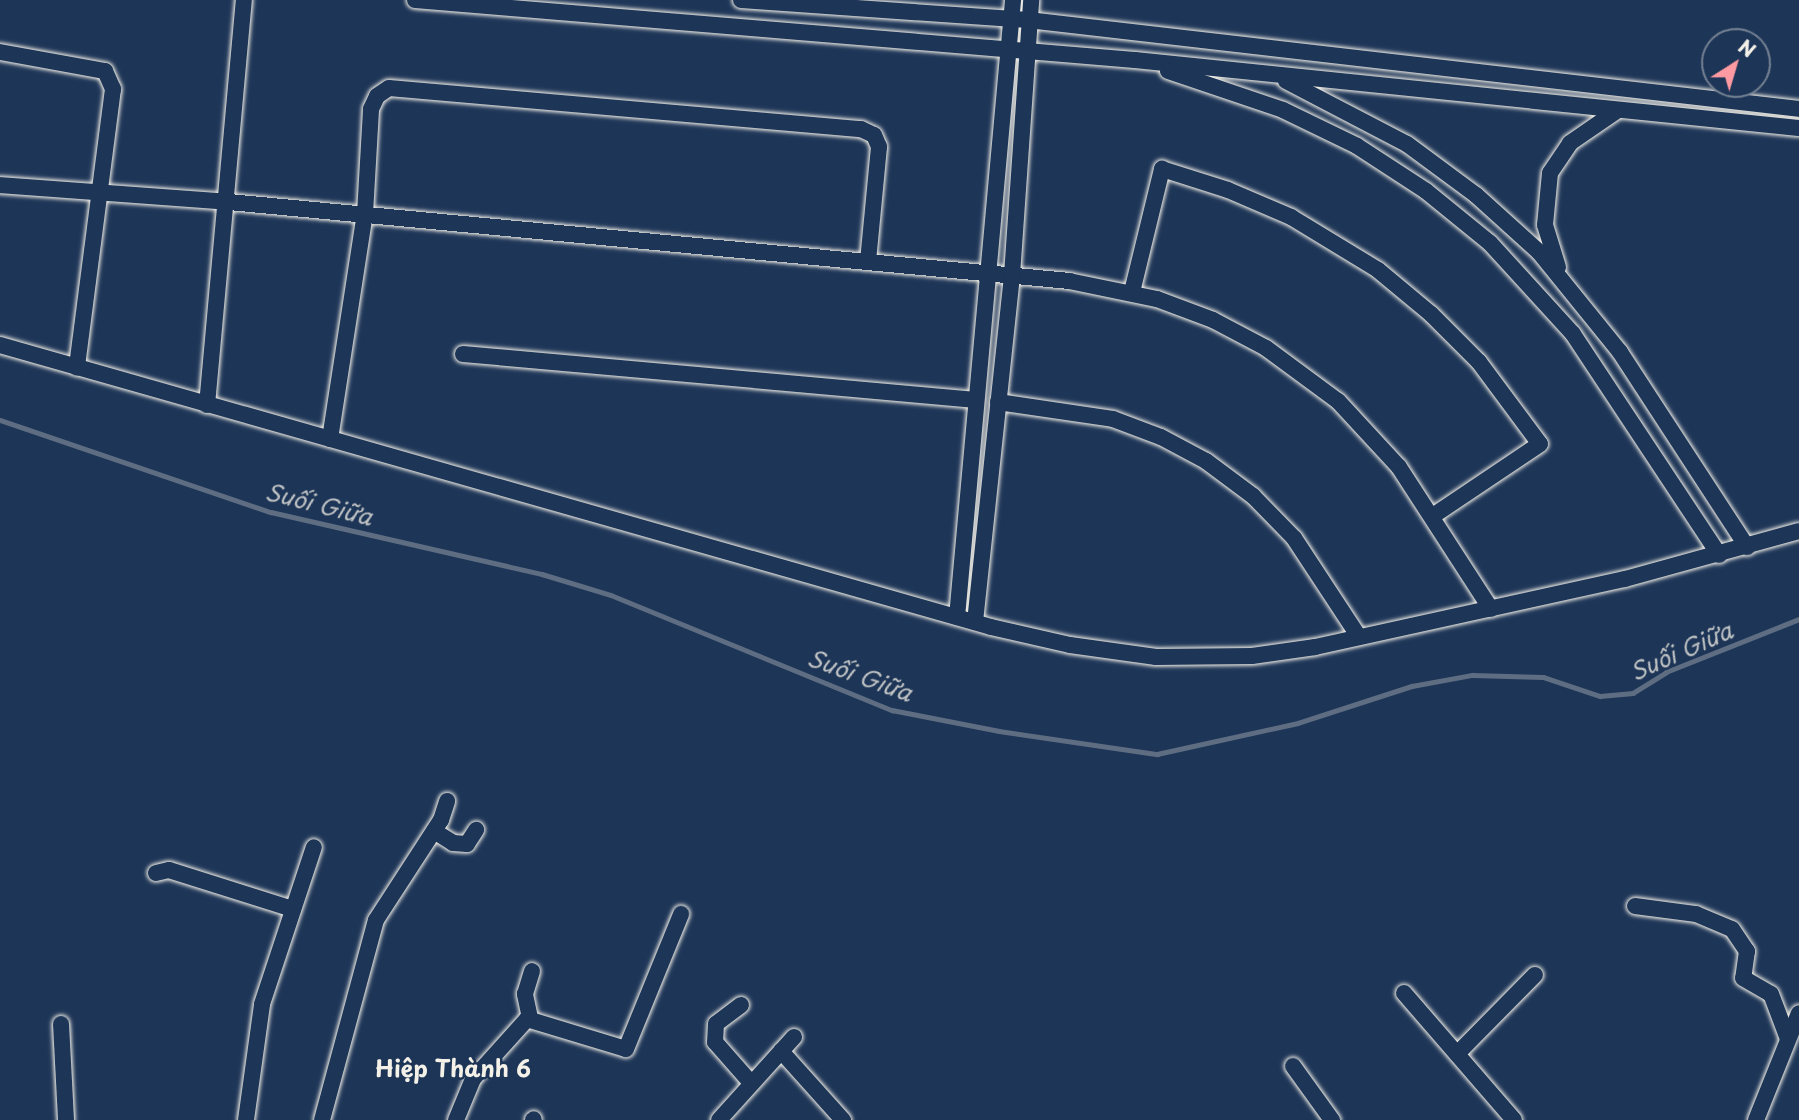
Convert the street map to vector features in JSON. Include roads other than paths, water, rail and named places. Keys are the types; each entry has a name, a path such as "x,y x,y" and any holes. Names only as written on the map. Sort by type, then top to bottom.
{"street":[{"path":"207,405 229,202 244,0"},
{"path":"415,0 1135,60 1799,128"},
{"path":"741,0 1028,20 1799,109"},
{"path":"957,617 986,273 1013,0"},
{"path":"975,622 1012,275 1025,51 1031,0"},
{"path":"0,52 105,71 113,89 96,193 76,368"},
{"path":"1135,60 1244,95 1320,127 1392,168 1459,216 1519,272 1573,334 1719,555"},
{"path":"1269,75 1361,117 1434,162 1509,222 1568,284 1620,352 1747,547"},
{"path":"330,439 365,214 371,109 377,96 389,88 861,129 874,135 879,147 868,261"},
{"path":"1568,284 1548,241 1547,185 1570,143 1618,110"},
{"path":"1132,292 1162,169 1291,217 1378,270 1431,314 1479,362 1539,444 1433,516"},
{"path":"0,185 229,202 868,261 1012,275 1132,292 1231,329 1315,382 1380,444 1433,516 1491,609"},
{"path":"0,345 975,622 1070,645 1188,658 1252,656 1359,637 1719,555 1799,531"},
{"path":"463,354 976,400"},
{"path":"998,402 1113,419 1206,461 1253,496 1294,538 1359,637"},
{"path":"322,1120 376,920 434,831 447,801"},
{"path":"434,831 453,843 467,844 476,831"},
{"path":"246,1120 262,1004 314,847"},
{"path":"156,873 169,870 293,909"},
{"path":"1635,905 1696,914 1732,929 1747,951 1743,978 1771,994 1788,1039"},
{"path":"530,1018 626,1049 681,914"},
{"path":"530,1018 525,994 532,971"},
{"path":"1457,1054 1535,975"},
{"path":"1404,993 1514,1120"},
{"path":"741,1005 716,1024 715,1042 751,1083"},
{"path":"1756,1120 1798,1015"},
{"path":"456,1120 473,1079 530,1018"},
{"path":"61,1024 66,1120"},
{"path":"719,1120 794,1037"},
{"path":"781,1051 843,1120"},
{"path":"1293,1066 1332,1120"}],"waterway":[{"name":"Suối Giữa","path":"0,420 271,512 542,574 611,595 892,710 999,731 1157,754 1298,723 1412,686 1472,675 1543,677 1600,696 1633,693 1666,672 1799,619"}],"district":[{"name":"Hiệp Thành 6","path":"453,1068"}]}
